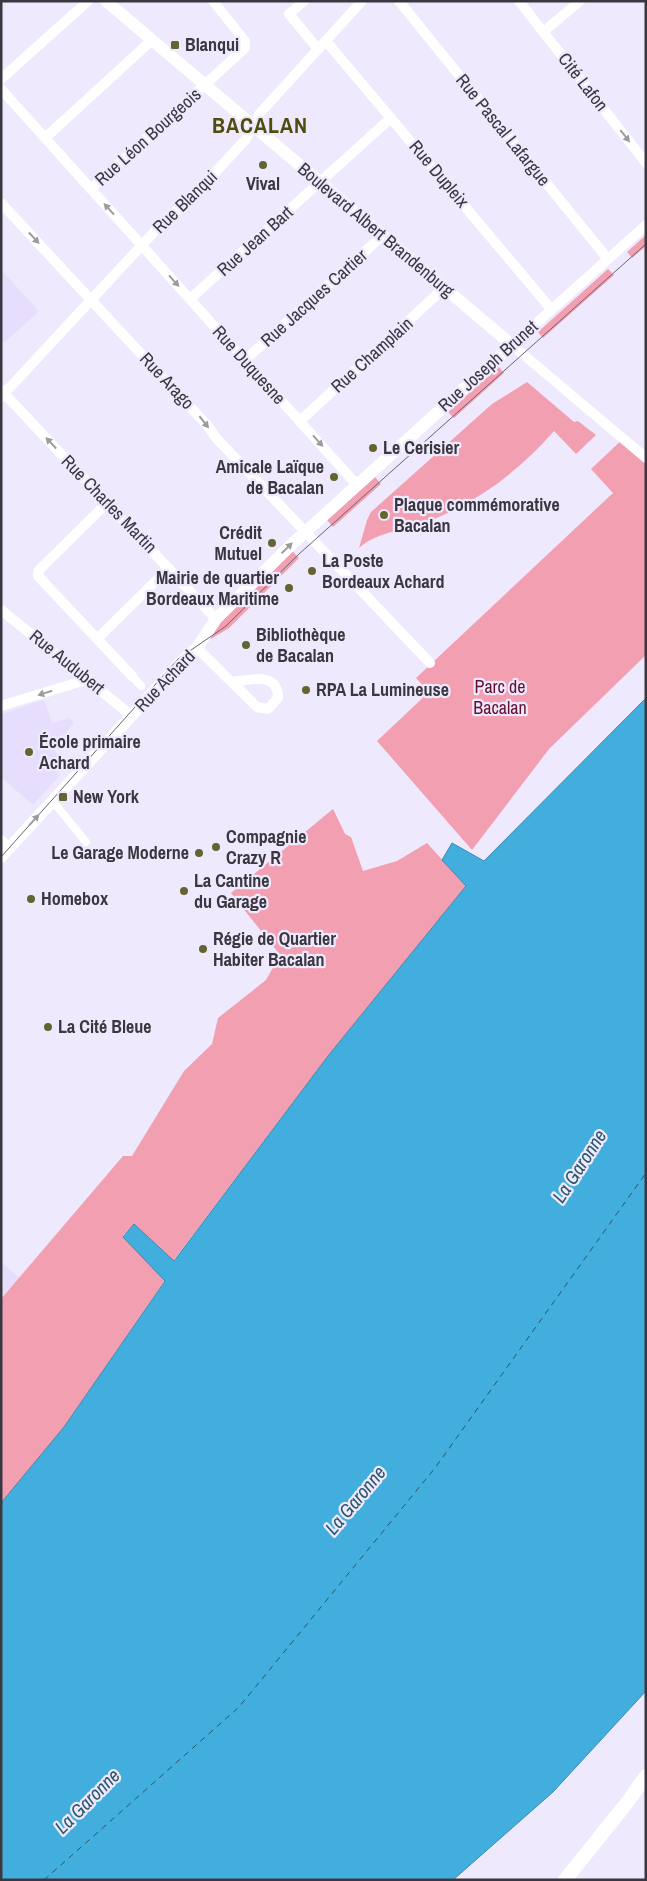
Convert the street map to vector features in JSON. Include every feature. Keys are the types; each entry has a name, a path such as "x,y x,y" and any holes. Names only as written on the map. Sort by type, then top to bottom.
{"main road":[{"path":"565,1880 646,1776"}],"street":[{"path":"1,78 88,1"},
{"name":"Boulevard Albert Brandenburg","path":"106,1 646,458"},
{"name":"Rue Léon Bourgeois","path":"91,189 205,85 246,44 213,1"},
{"path":"304,1 289,14 318,49"},
{"name":"Rue Blanqui","path":"2,393 141,245 168,217 188,202 246,139 260,113 362,1"},
{"name":"Rue Pascal Lafargue","path":"398,1 607,258"},
{"name":"Cité Lafon","path":"520,1 646,163"},
{"path":"549,27 580,1"},
{"path":"45,138 152,40"},
{"name":"Rue Dupleix","path":"326,40 551,309"},
{"name":"Rue Duquesne","path":"1,89 357,485"},
{"name":"Rue Jean Bart","path":"190,299 391,118"},
{"name":"Rue Arago","path":"1,203 207,425 217,439 430,663"},
{"name":"Rue Joseph Brunet","path":"331,509 646,224"},
{"name":"Rue Jacques Cartier","path":"245,360 382,236"},
{"name":"Rue Champlain","path":"300,421 444,288"},
{"name":"Rue Charles Martin","path":"2,393 216,618"},
{"path":"107,503 39,570 38,576 141,686"},
{"name":"Rue Achard","path":"4,848 132,716 181,662 198,648 216,618 331,509"},
{"path":"96,638 169,568"},
{"name":"Rue Audubert","path":"1,610 90,679 132,716"},
{"path":"198,648 232,682"},
{"path":"1,706 90,679"},
{"path":"52,800 86,842"}],"shaded area":[{"path":"1,270 39,311 5,342 1,342"},
{"name":"École primaire Achard","path":"44,700 52,723 70,718 74,723 51,748 62,757 52,768 60,775 33,805 1,777 1,714"},
{"path":"1,1262 20,1278 1,1299"}],"green space":[{"path":"646,235 646,246 632,258 627,252"},
{"path":"608,269 614,275 543,338 538,332"},
{"path":"499,367 504,373 454,418 448,412"},
{"path":"527,382 574,422 578,421 596,435 576,454 554,431 541,446 512,472 480,495 446,514 418,525 374,538 359,548 371,512 492,404"},
{"name":"Parc de Bacalan","path":"625,437 646,454 646,655 549,749 472,850 377,741 429,692 416,678 613,493 591,469"},
{"path":"375,477 381,484 333,527 327,520"},
{"path":"292,551 299,558 229,628 209,640 213,627"},
{"path":"333,809 345,834 351,837 363,871 397,861 427,843 466,886 328,1056 173,1261 134,1224 123,1236 165,1280 64,1427 1,1503 1,1299 123,1156 132,1156 184,1071 212,1044 218,1018 266,980 280,955 231,893"}],"water":[{"name":"La Garonne","path":"646,698 646,1691 553,1792 453,1880 1,1880 1,1503 64,1427 165,1281 123,1237 134,1224 174,1261 328,1056 466,886 442,860 452,843 484,861"}],"ferry route":[{"path":"44,1880 239,1707 435,1468 646,1173"}],"tram line":[{"path":"1,857 178,659 226,626 299,554 646,244"}],"place":[{"name":"Blanqui","path":"175,45"},
{"name":"Vival","path":"263,165"},
{"name":"Le Cerisier","path":"373,448"},
{"name":"Amicale Laïque de Bacalan","path":"334,477"},
{"name":"Plaque commémorative Bacalan","path":"384,515"},
{"name":"Crédit Mutuel","path":"272,543"},
{"name":"La Poste Bordeaux Achard","path":"312,571"},
{"name":"Mairie de quartier Bordeaux Maritime","path":"289,588"},
{"name":"Bibliothèque de Bacalan","path":"246,645"},
{"name":"RPA La Lumineuse","path":"306,690"},
{"name":"École primaire Achard","path":"29,752"},
{"name":"New York","path":"63,797"},
{"name":"Compagnie Crazy R","path":"216,847"},
{"name":"Le Garage Moderne","path":"199,853"},
{"name":"La Cantine du Garage","path":"184,891"},
{"name":"Homebox","path":"31,899"},
{"name":"Régie de Quartier Habiter Bacalan","path":"203,949"},
{"name":"La Cité Bleue","path":"48,1027"}],"district":[{"name":"BACALAN","path":"260,125"}]}
